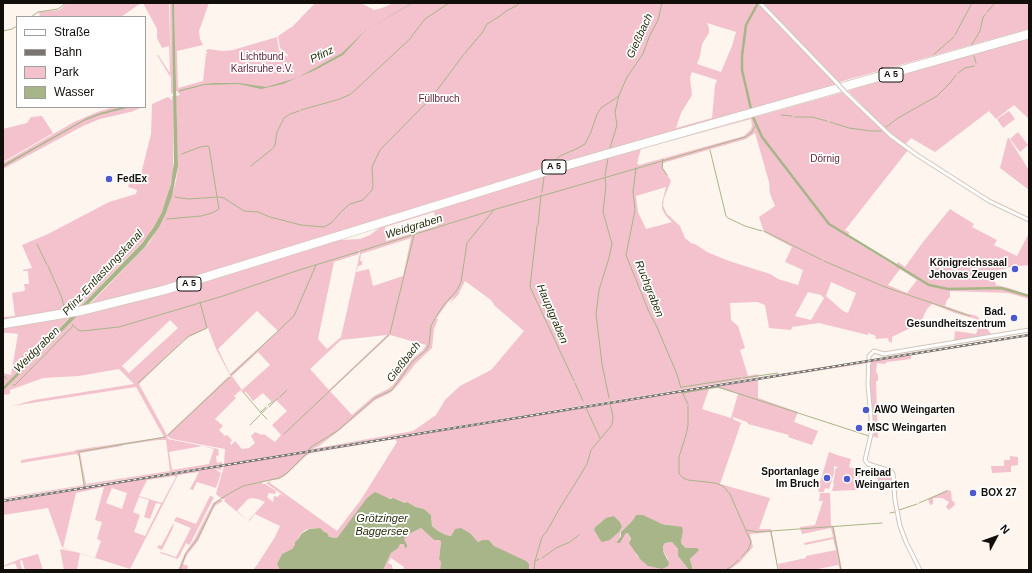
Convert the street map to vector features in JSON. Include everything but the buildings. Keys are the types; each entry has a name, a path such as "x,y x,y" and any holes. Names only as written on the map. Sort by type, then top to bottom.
{"highway":[{"name":"A 5","path":"3,322 76,312 84,308 164,288 562,164 1029,32"},
{"name":"A 5","path":"3,326 76,312 164,292 553,171 1029,36"},
{"path":"375,230 386,223"},
{"path":"333,239 347,239"}],"main road":[{"path":"760,3 845,92 891,136 917,155 990,201 1029,220"},
{"path":"920,570 900,526 892,473 868,464 865,461 872,430 868,384 869,357 874,351 884,354 1029,330"}],"green space":[{"path":"67,3 141,3 122,16 40,16 39,12 59,10"},
{"path":"143,3 169,3 171,78 157,55 170,73 169,46 162,48 157,38 157,29"},
{"path":"170,3 172,3 174,95 171,92"},
{"name":"Füllbruch","path":"174,3 209,3 199,31 200,39 203,45 177,51 178,88 203,81 206,54 208,52 206,51 208,49 223,51 233,50 277,37 279,50 287,57 288,55 280,48 278,36 293,26 315,3 361,3 374,10 393,3 758,3 837,85 547,167 167,285 86,306 91,303 149,243 166,213 176,181 178,166 176,96 180,95 176,91","holes":["707,23 736,32 721,72 697,64 702,44 709,33","692,72 717,80 715,85 712,118 676,128 681,113 692,95 690,78"]},
{"path":"762,3 1029,3 1029,29 839,82"},
{"path":"1029,38 1029,119 1014,105 996,119 989,111 935,152 911,138 905,145 885,128 848,91 856,88"},
{"name":"Dörnig","path":"844,92 874,122 908,150 845,230 849,232 848,237 895,266 898,262 905,267 950,209 974,224 972,227 997,240 994,245 1017,256 1029,233 1029,265 1011,267 992,272 996,285 1029,295 1029,299 1008,293 950,291 950,297 945,306 978,317 991,334 954,341 955,331 976,334 980,323 976,319 932,304 927,309 918,328 913,327 892,337 892,342 889,342 888,338 875,339 876,336 868,333 868,335 819,323 792,327 791,330 769,328 765,305 757,302 730,303 731,320 738,326 745,348 740,350 748,376 758,374 758,377 224,464 225,449 172,439 167,436 168,439 218,449 219,455 216,456 217,463 222,462 222,464 3,499 84,485 79,456 76,454 21,463 21,460 75,450 164,437 136,387 12,406 34,400 134,384 119,369 79,376 43,378 10,390 10,394 3,395 3,391 76,316 167,293 339,240 360,239 370,235 382,226 537,178","holes":["751,119 751,129 744,136 639,165 637,163 641,149","755,133 769,182 770,194 775,206 759,217 764,232 792,247 785,262 803,270 798,285 729,261 707,252 691,243 685,238 680,226 667,214 663,206 664,198 671,181 663,168 663,163 746,139","666,187 662,209 672,222 646,229 638,212 636,196","434,212 437,226 386,241 385,227","411,238 403,276 373,286 369,269 356,272 358,266 362,265 362,261 360,261 361,254","359,250 360,253 341,337 327,349 318,339 334,262 359,254","900,269 917,280 907,293 888,285","465,281 491,300 495,306 524,331 491,370 460,386 445,400 436,415 413,431 312,449 319,446 340,430 375,400 390,393 411,368 401,383 415,364 432,348 434,329 438,319 436,319 448,302 454,297 449,304 458,295","831,282 856,293 848,313 843,311 826,296","808,292 821,295 824,298 811,320 795,316","257,311 278,331 230,374 218,349","170,320 178,328 129,373 122,366","208,328 216,349 231,377 228,377 167,435 139,384 183,341","387,335 329,390 310,369 341,340","390,335 426,345 423,350 410,361 393,385 374,396 352,415 330,391","258,352 270,365 242,390 232,376","241,390 243,393 246,392 253,401 263,393 273,403 276,400 287,411 272,425 281,435 275,442 264,434 262,435 255,432 251,436 255,443 249,448 242,449 235,441 231,445 231,439 219,430 223,426 215,419 236,398 234,396","166,440 170,471 86,484 80,453 123,445","202,446 214,449 209,464 172,470 169,452"]},
{"path":"172,96 174,96 173,173 167,201 148,236 80,307 3,320 3,317 15,316 12,293 24,291 24,284 29,284 28,271 23,270 32,268 22,245 48,234 109,202 136,194 137,190 128,187 132,176 140,178 151,134 152,104 168,97 172,100"},
{"path":"111,108 141,108 131,112 100,119 83,126 3,169 3,163 74,122"},
{"path":"1009,111 1015,119 1003,128 997,119"},
{"path":"42,116 53,133 3,162 3,129 27,123 31,117"},
{"path":"1018,132 1028,145 1020,152 1010,139"},
{"path":"1008,137 1029,170 1029,190 1000,168"},
{"path":"70,317 3,387 3,373 11,375 18,334 3,333 3,328"},
{"path":"911,355 911,359 887,362 884,364 877,363 876,371 878,381 876,381 878,438 872,436 874,429 869,384 871,361"},
{"path":"868,362 758,380 758,398 798,412 794,422 818,431 812,445 788,437 789,435 748,424 747,422 733,417 733,419 741,423 720,484 770,498 759,529 771,529 778,570 770,532 750,534 753,547 739,563 729,570 693,570 690,559 693,556 681,542 683,531 671,525 662,524 636,515 621,532 619,539 620,543 626,533 628,533 637,556 651,567 668,561 663,551 663,546 665,543 672,542 678,549 678,556 689,570 529,570 529,564 494,546 489,540 482,540 478,542 471,534 455,529 451,536 446,535 432,526 431,515 424,509 392,498 365,502 337,538 329,537 319,528 307,529 300,534 292,549 282,554 277,564 280,570 253,570 275,537 280,526 255,514 248,521 224,501 225,499 222,499 216,494 224,466","holes":["718,388 738,394 731,418 702,409 709,389","395,439 397,442 360,501 337,531 270,483 271,481 266,483 287,498 280,494 278,497 274,496 273,502 267,497 269,493 275,494 276,491 262,482 280,479 311,453","251,498 265,502 248,521 237,511 247,500","614,516 620,522 622,527 610,540 600,540 594,530 595,527 602,521"]},
{"path":"829,452 851,459 849,467 859,470 861,488 858,490 832,491 835,469 838,467 834,466 834,473 829,489 826,488 824,492 819,492 818,489"},
{"path":"1010,456 1018,457 1018,465 1011,466 1011,472 992,473 991,466 1004,466 1004,460 1010,460"},
{"path":"222,466 221,470 215,469 221,473 216,488 197,482 193,490 190,489 199,472 178,475 130,569 95,558 101,541 97,539 102,522 95,520 104,487 76,493 63,547 48,508 3,515 3,502","holes":["174,476 176,477 162,503 139,496 147,480","112,488 127,493 122,509 106,503","139,497 149,500 144,517 150,519 156,503 161,504 145,536 134,532 140,515 133,512"]},
{"path":"886,471 892,475 893,487 878,488 878,472 884,474"},
{"path":"947,490 951,491 952,501 954,501 955,505 949,510 946,507 949,502 942,498 933,498 933,504 930,505 928,499"},
{"path":"820,493 830,493 831,525 834,528 842,570 840,570 838,565 813,570 779,570 778,564 806,558 806,556 836,550 833,539 805,545 804,543 833,537 831,528 802,534 800,527 815,525 823,501 819,501"},
{"path":"210,496 214,497 191,542 189,545 186,543 178,559 160,553 162,550 161,552 176,557 191,528 174,521 175,519 177,517 196,524"},
{"path":"220,499 223,501 216,505 213,509 198,541 187,555 183,564 188,566 187,570 178,570 184,555 195,538 213,503"},
{"path":"174,524 172,530 162,550 158,548 156,550 159,545 161,546"},
{"path":"421,528 434,540 440,540 441,542 439,559 441,562 440,570 403,570 404,567 391,558 388,563 392,565 392,568 395,570 383,570 391,553 400,544 405,543 404,539 411,533"},
{"path":"60,549 75,552 72,551 80,553 77,570 64,570"},
{"path":"38,554 43,570 25,570 22,560 20,561 22,570 18,570 15,563 3,567 20,559"}],"water":[{"path":"172,3 174,3 178,166 172,196 166,213 159,227 145,247 3,391 3,387 143,242 162,212 171,184 174,162"},
{"path":"412,3 413,3 366,30"},
{"path":"366,30 343,55 298,77 342,53"},
{"path":"296,78 283,84 261,89 239,84 204,85 178,92 180,90 204,84 215,83 239,83 266,87"},
{"path":"119,108 127,108 99,115 84,121 3,167 3,165 87,118"},
{"name":"Grötzinger Baggersee","path":"375,492 390,499 393,498 405,503 407,502 424,509 431,515 432,526 446,535 451,536 455,529 461,528 471,534 478,542 482,540 489,540 494,546 526,561 529,564 529,570 440,570 441,562 439,559 441,542 440,540 434,540 421,528 411,533 404,539 407,547 405,548 404,544 400,544 398,548 391,553 383,570 280,570 277,564 282,554 292,549 301,534 309,529 320,528 327,533 329,537 337,538 367,498"},
{"path":"636,515 643,515 662,524 682,527 682,544 686,548 697,548 699,550 690,559 693,570 689,570 678,556 678,549 672,542 665,543 663,546 663,551 669,563 668,566 662,569 648,566 640,559 629,543 631,539 628,533 626,533 620,543 617,543 621,536 621,532"},
{"path":"614,516 620,522 622,527 610,540 602,542 594,530 595,527 606,518"}],"waterway":[{"path":"32,16 38,12 58,9 66,3"},
{"path":"412,36 425,19 449,3"},
{"path":"465,53 482,33 487,24 520,3"},
{"name":"Gießbach","path":"610,148 617,125 615,112 619,95 627,77 643,54 649,37 658,20 662,3"},
{"path":"751,109 742,70 742,56 746,25 758,3"},
{"path":"955,35 972,3"},
{"path":"987,12 995,3"},
{"path":"971,46 980,31 983,17 986,14"},
{"path":"3,31 16,27"},
{"path":"301,110 340,99 351,94 412,37"},
{"path":"933,55 954,37"},
{"path":"373,184 372,167 380,150 432,97 464,54"},
{"path":"974,56 976,63"},
{"path":"958,73 965,68 974,66"},
{"path":"886,127 898,118 937,96 956,75"},
{"name":"Hauptgraben","path":"549,165 560,156 585,144 597,114 601,108 619,96"},
{"path":"273,148 275,145 277,132 284,118 299,111"},
{"path":"781,115 792,116"},
{"path":"753,117 762,137 829,224 929,285 948,289 1001,288 1029,296"},
{"path":"795,117 812,117 827,121"},
{"path":"830,122 849,128 881,131"},
{"name":"Weidgraben","path":"72,324 78,330 82,331 119,327 223,296 296,271 493,210 745,137 751,133 756,125"},
{"path":"167,219 201,216 219,209 209,147 200,147 182,154"},
{"path":"251,166 272,149"},
{"path":"710,150 726,216 745,226 762,231"},
{"path":"605,176 608,158"},
{"path":"663,159 662,168 667,175"},
{"name":"Ruchgraben","path":"636,168 633,192 635,210 626,255 649,312 677,374 681,388"},
{"name":"Hauptgraben","path":"542,192 544,177"},
{"path":"605,178 606,185 603,212 612,244 599,290 596,314 602,364 609,398"},
{"path":"219,197 224,198 244,211 258,212 270,217 301,225 324,227 331,223 350,204 363,200 372,190 373,185"},
{"name":"Hauptgraben","path":"538,225 541,195"},
{"path":"175,197 188,199 218,197"},
{"name":"Gießbach","path":"309,450 311,447 337,431 375,398 392,390 412,362 427,349 431,326 434,320 443,306 457,290 461,282 467,243 493,211"},
{"name":"Hauptgraben","path":"537,226 530,287 574,381"},
{"path":"764,231 822,260"},
{"path":"390,333 414,235"},
{"name":"Weidgraben","path":"37,244 47,265"},
{"path":"824,261 885,287 970,316"},
{"path":"231,375 294,316 316,265"},
{"name":"Weidgraben","path":"48,266 62,298 64,308"},
{"path":"138,383 189,336 207,328 200,302"},
{"name":"Weidgraben","path":"13,385 15,385 73,326"},
{"path":"284,434 389,335"},
{"path":"743,378 778,373"},
{"name":"Weidgraben","path":"3,375 7,379"},
{"path":"168,435 230,377"},
{"path":"682,387 741,378"},
{"name":"Hauptgraben","path":"575,383 583,401"},
{"path":"683,393 718,387 869,436"},
{"path":"280,397 287,390"},
{"name":"Ruchgraben","path":"682,392 688,404"},
{"path":"244,393 261,413"},
{"path":"269,407 278,398"},
{"path":"268,405 272,402"},
{"path":"534,570 542,537 587,464 591,450 612,425 613,417 610,403"},
{"name":"Ruchgraben","path":"688,406 688,425 679,457 679,474 688,480 715,483 723,486 730,494 751,542 748,550 741,557"},
{"path":"261,412 266,407"},
{"path":"261,414 267,408"},
{"name":"Hauptgraben","path":"586,408 600,438"},
{"path":"262,414 267,419"},
{"path":"250,425 260,415"},
{"path":"78,452 165,437"},
{"name":"Gießbach","path":"180,570 186,553 197,540 215,503 243,486 279,478 287,473 308,452"},
{"path":"79,454 84,485"},
{"path":"919,503 947,491"},
{"path":"899,510 917,504"},
{"path":"890,513 895,512"},
{"name":"Ruchgraben","path":"747,530 757,532 882,523"},
{"path":"833,527 840,564"},
{"path":"771,531 778,570"},
{"path":"542,558 579,535"},
{"path":"535,561 539,559"},
{"name":"Ruchgraben","path":"726,570 738,560"},
{"path":"840,565 841,570"}],"railway":[{"path":"3,501 1029,335"}],"place":[{"name":"FedEx","path":"109,179"},
{"name":"Königreichssaal Jehovas Zeugen","path":"1015,269"},
{"name":"Bad. Gesundheitszentrum","path":"1014,318"},
{"name":"AWO Weingarten","path":"866,410"},
{"name":"MSC Weingarten","path":"859,428"},
{"name":"Sportanlage Im Bruch","path":"827,478"},
{"name":"Freibad Weingarten","path":"847,479"},
{"name":"BOX 27","path":"973,493"}],"water label":[{"name":"Pfinz","path":"322,55"},
{"name":"Pfinz-Entlastungskanal","path":"103,273"}],"park label":[{"name":"Lichtbund Karlsruhe e.V.","path":"262,62"}]}
